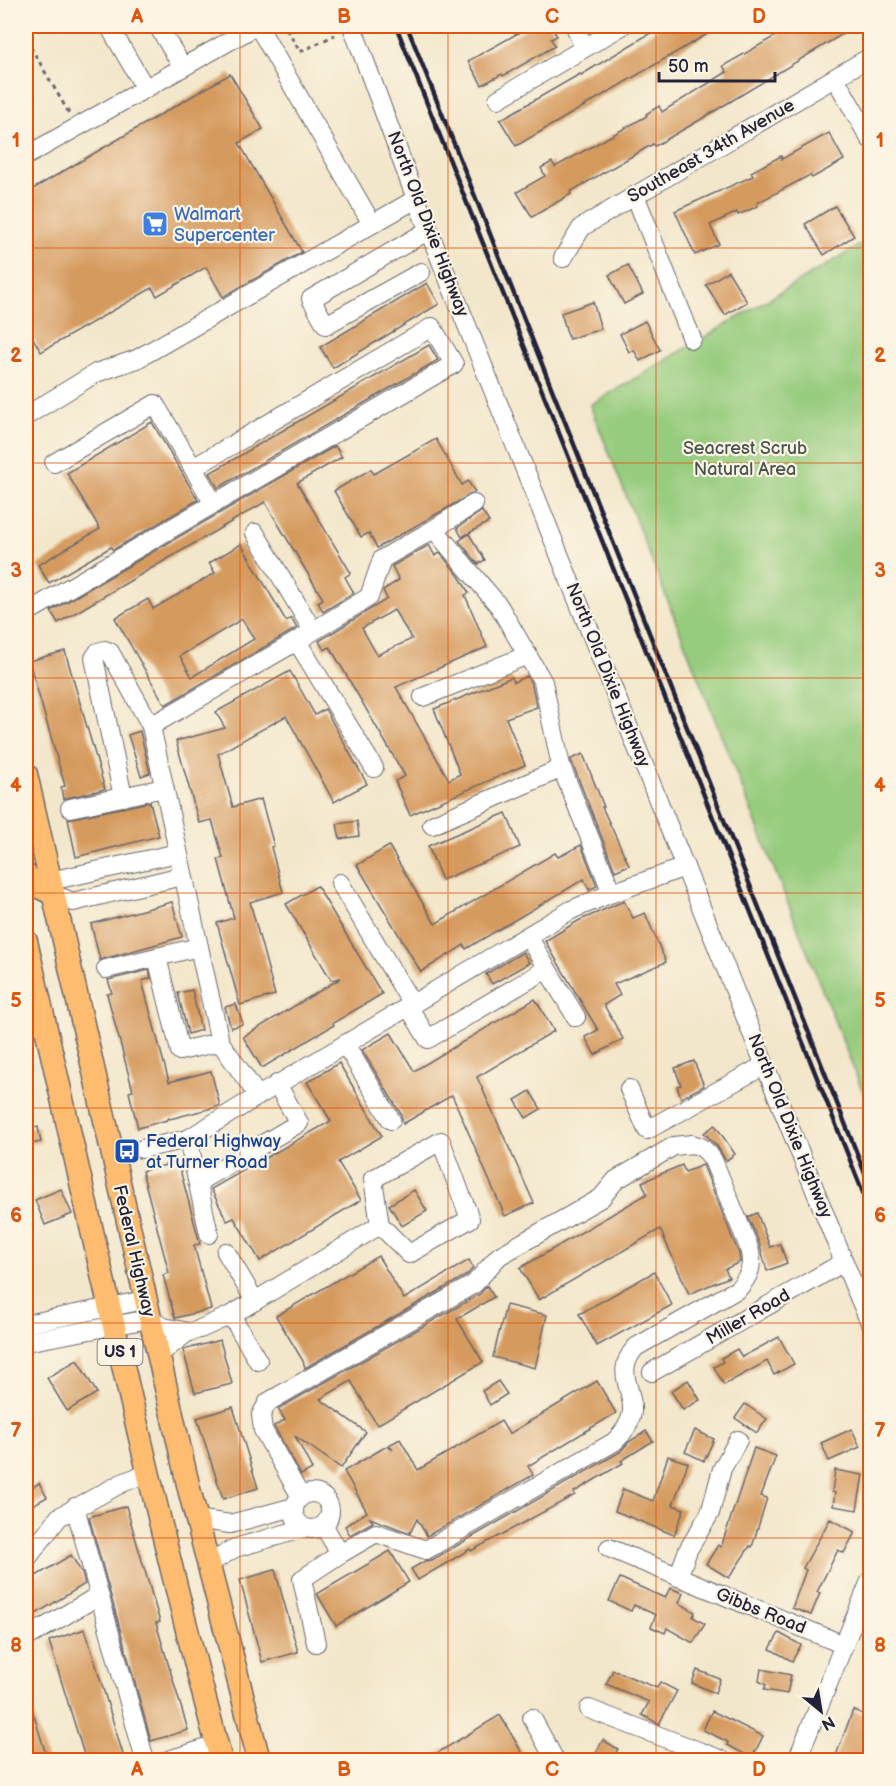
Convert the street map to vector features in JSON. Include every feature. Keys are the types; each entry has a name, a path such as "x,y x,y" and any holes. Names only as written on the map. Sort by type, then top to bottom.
{"main road":[{"name":"Federal Highway","path":"26,774 196,1519 259,1761"},
{"path":"26,875 35,885 51,887"},
{"name":"Federal Highway","path":"26,941 28,964 148,1473 219,1753"}],"street":[{"path":"109,26 145,88"},
{"path":"158,26 182,66"},
{"name":"North Old Dixie Highway","path":"352,26 429,230 870,1323"},
{"path":"575,26 584,48"},
{"path":"498,99 622,26"},
{"path":"26,156 182,66 262,28 372,224"},
{"name":"Southeast 34th Avenue","path":"563,258 582,227 870,57"},
{"path":"835,78 870,139"},
{"path":"635,195 692,339"},
{"path":"28,407 96,373 137,359 417,199"},
{"path":"421,272 326,325 311,299 429,230"},
{"path":"26,613 454,364 432,327 193,468"},
{"path":"54,463 155,404 214,504"},
{"path":"152,726 369,597 382,559 474,504"},
{"path":"434,529 499,606 543,682 562,768 612,893"},
{"path":"255,532 313,631"},
{"path":"297,641 374,768"},
{"path":"123,797 94,658 98,652 105,650 110,652 152,726 182,876 220,1042 258,1096"},
{"path":"423,697 528,655"},
{"path":"432,825 562,768"},
{"path":"70,808 164,788"},
{"path":"51,887 178,853"},
{"path":"142,1149 188,1139 571,910 685,867"},
{"path":"51,887 74,902 182,876"},
{"path":"340,883 428,1039 548,969"},
{"path":"528,936 576,1017"},
{"path":"106,969 199,947"},
{"path":"157,957 180,1051 220,1042"},
{"path":"345,1044 391,1120"},
{"path":"629,1089 647,1130 765,1065"},
{"path":"198,1182 299,1123 277,1084"},
{"path":"188,1139 209,1234"},
{"path":"441,1141 470,1219 409,1254 380,1225 373,1179 441,1141"},
{"path":"196,1519 230,1524 298,1502 314,1493 325,1498 329,1503 331,1516 324,1526 311,1530 296,1520 298,1502 263,1430 261,1415 268,1402 474,1284 499,1256 601,1198 616,1180 674,1146 692,1144 708,1153 713,1160 752,1257 751,1269 746,1280 738,1289 636,1347 625,1364 624,1374 632,1396 633,1409 630,1422 614,1442 426,1550 376,1533 302,1579 316,1643"},
{"path":"158,1355 194,1330 231,1315 380,1225"},
{"path":"226,1252 255,1301"},
{"name":"Miller Road","path":"652,1372 844,1262"},
{"path":"26,1342 112,1316 147,1309 164,1327 194,1330"},
{"path":"231,1315 258,1361"},
{"path":"26,1324 112,1316"},
{"path":"678,1577 688,1550 710,1513 722,1469 738,1440"},
{"path":"26,1560 58,1517 122,1483 148,1473"},
{"path":"75,1507 145,1761"},
{"path":"324,1526 340,1554"},
{"path":"207,1565 235,1548 305,1528"},
{"name":"Gibbs Road","path":"609,1548 844,1645"},
{"path":"797,1761 870,1581"},
{"path":"26,1638 98,1596"},
{"path":"589,1709 722,1761"},
{"path":"532,1718 555,1761"},
{"path":"806,1739 812,1761"},
{"path":"168,1761 219,1753"}],"path":[{"path":"262,28 285,26 300,52 335,35"},
{"path":"26,39 77,126"}],"green space":[{"name":"Seacrest Scrub Natural Area","path":"870,239 870,1110 590,405"}],"building":[{"path":"531,26 551,26 557,36 551,39 555,46 503,76 502,74 482,85 468,61"},
{"path":"662,26 721,26 516,146 500,120"},
{"path":"793,26 856,26 693,124 655,146 653,144 570,192 571,194 532,217 517,192 545,176 541,168 552,162 555,167 647,116 646,114 659,106 662,112 727,72 723,66"},
{"name":"Walmart Supercenter","path":"230,74 263,129 239,143 302,252 223,297 206,267 157,296 152,288 41,352 26,326 26,193"},
{"path":"829,133 844,160 812,178 810,175 757,203 758,206 738,215 737,212 710,225 719,244 695,255 675,211 753,176 751,172 781,156 782,159"},
{"path":"835,206 854,236 824,255 805,224"},
{"path":"628,265 643,294 624,304 609,275"},
{"path":"728,271 747,302 725,315 706,285"},
{"path":"427,283 439,304 333,368 320,347"},
{"path":"593,302 601,329 569,339 561,313"},
{"path":"645,321 660,350 640,361 634,350 629,352 620,334"},
{"path":"429,345 438,360 218,488 210,473"},
{"path":"152,422 198,500 113,550 111,547 49,583 38,565 100,529 67,473"},
{"path":"436,439 462,485 468,481 475,492 377,548 369,533 361,537 334,491 371,469 374,474"},
{"path":"335,446 342,457 297,483 351,573 345,577 354,593 323,612 318,602 323,599 265,502 58,623 51,611"},
{"path":"482,511 489,522 462,537 457,528"},
{"path":"469,534 485,560 478,564 459,541"},
{"path":"241,544 286,621 291,618 297,628 165,705 115,618 148,599 153,609 215,573 209,563","holes":["242,619 254,639 192,677 180,656"]},
{"path":"429,545 435,556 440,553 459,576 469,593 465,595 487,647 396,687 449,780 460,774 434,709 512,677 514,682 527,676 537,707 506,718 525,765 410,815 395,781 405,776 330,647 324,650 319,641 387,599 383,590 399,580 392,566","holes":["394,610 412,639 377,655 362,628"]},
{"path":"65,651 105,789 63,799 61,787 65,786 29,661"},
{"path":"290,671 315,715 325,709 367,784 334,802 286,716 218,754 233,807 261,799 274,846 271,847 283,892 250,902 275,995 240,1005 217,923 234,918 218,859 223,858 212,820 199,823 176,741 225,728 216,712"},
{"path":"140,731 150,773 141,776 128,735"},
{"path":"583,754 604,807 602,807 629,865 615,871 571,760"},
{"path":"150,802 159,836 76,857 68,819"},
{"path":"506,813 520,847 442,880 428,846"},
{"path":"357,821 359,836 340,839 337,824"},
{"path":"581,845 597,886 589,890 584,879 466,949 464,945 421,972 357,865 389,846 435,924 555,853 558,857"},
{"path":"317,886 382,994 262,1068 243,1037 341,978 331,980 286,904"},
{"path":"624,901 633,918 645,913 666,962 614,984 620,995 604,1005 623,1039 595,1055 585,1037 598,1030 545,941 578,921"},
{"path":"172,902 182,937 100,960 91,924"},
{"path":"523,952 529,963 492,984 486,974"},
{"path":"149,970 151,978 142,981 169,1082 211,1071 220,1106 138,1128 129,1092 133,1091 107,994 112,993 108,980"},
{"path":"192,990 201,1030 188,1034 178,993"},
{"path":"535,999 554,1031 477,1077 534,1203 505,1216 452,1095 403,1124 401,1114 362,1050 391,1033 414,1071"},
{"path":"236,1004 243,1024 231,1028 225,1007"},
{"path":"694,1061 704,1086 681,1098 677,1086 681,1085 675,1068"},
{"path":"339,1063 382,1136 338,1162 361,1200 260,1261 234,1218 227,1221 211,1189 331,1121 307,1082"},
{"path":"530,1091 541,1109 526,1118 515,1100"},
{"path":"715,1125 735,1154 726,1161 717,1146 704,1133"},
{"path":"38,1127 41,1142 26,1145 26,1129"},
{"path":"178,1162 200,1244 194,1245 211,1309 175,1318 163,1275 169,1273 142,1171"},
{"path":"682,1165 685,1172 703,1165 739,1254 740,1262 725,1269 729,1277 689,1294 660,1229 539,1300 520,1268 647,1194 642,1182"},
{"path":"61,1189 72,1214 45,1225 35,1200"},
{"path":"414,1190 427,1211 402,1226 389,1205"},
{"path":"757,1213 770,1247 780,1244 787,1263 767,1271 759,1242 748,1217"},
{"path":"378,1256 404,1299 469,1260 473,1268 467,1275 305,1368 276,1316"},
{"path":"654,1272 672,1305 597,1346 579,1314"},
{"path":"487,1286 494,1297 457,1319 483,1362 377,1425 351,1381 320,1399 366,1432 341,1468 295,1436 312,1469 301,1475 274,1426 285,1420 278,1409 480,1294"},
{"path":"506,1305 547,1315 535,1368 493,1357"},
{"path":"779,1337 794,1364 774,1375 767,1361 724,1385 714,1367 723,1362 721,1358 737,1349 742,1357"},
{"path":"220,1340 232,1384 195,1393 183,1350"},
{"path":"77,1360 97,1393 67,1411 47,1378"},
{"path":"688,1380 700,1400 683,1410 671,1391"},
{"path":"498,1381 507,1394 490,1405 482,1391"},
{"path":"597,1381 616,1413 528,1466 533,1475 427,1536 417,1519 410,1533 370,1518 373,1522 350,1535 345,1526 367,1512 344,1471 387,1446 393,1450 389,1445 400,1439 418,1470 501,1421 509,1434"},
{"path":"745,1404 767,1419 757,1433 735,1418"},
{"path":"233,1407 258,1488 223,1499 197,1418"},
{"path":"852,1429 860,1447 829,1461 821,1443"},
{"path":"695,1430 714,1439 704,1461 685,1452"},
{"path":"646,1431 653,1441 621,1461 623,1463 574,1492 575,1495 471,1551 470,1549 418,1580 411,1569 425,1561 432,1560 620,1452 629,1442"},
{"path":"754,1448 776,1456 761,1496 767,1498 752,1547 750,1546 729,1578 706,1564 718,1545 721,1547"},
{"path":"668,1456 688,1463 673,1505 684,1509 674,1535 615,1511 623,1489 653,1501"},
{"path":"835,1470 863,1475 857,1510 833,1506"},
{"path":"39,1483 47,1497 26,1509 26,1491"},
{"path":"126,1506 160,1622 156,1623 188,1730 151,1741 89,1517"},
{"path":"830,1519 855,1532 844,1553 838,1550 817,1592 820,1593 811,1615 792,1608 806,1570 803,1568"},
{"path":"390,1551 409,1582 336,1626 317,1594"},
{"path":"71,1555 82,1573 85,1584 26,1620 26,1582"},
{"path":"275,1570 298,1652 262,1662 240,1580"},
{"path":"620,1578 665,1598 670,1588 683,1593 679,1603 695,1612 693,1617 705,1624 693,1643 667,1628 665,1633 651,1627 656,1615 634,1605 631,1611 609,1601"},
{"path":"85,1629 125,1761 86,1761 49,1641"},
{"path":"779,1633 801,1645 792,1661 770,1649"},
{"path":"761,1669 791,1675 787,1694 764,1690 766,1685 759,1681"},
{"path":"613,1670 657,1688 660,1682 677,1691 659,1724 642,1715 649,1702 606,1684"},
{"path":"697,1670 720,1679 715,1693 692,1683"},
{"path":"26,1696 28,1696 48,1761 26,1761"},
{"path":"853,1710 870,1717 870,1739 862,1761 842,1761 835,1758"},
{"path":"712,1711 763,1736 752,1758 727,1745 728,1742 703,1730"},
{"path":"500,1715 527,1761 424,1761"},
{"path":"603,1740 618,1749 611,1761 591,1761"}],"railway":[{"path":"396,26 870,1210"},
{"path":"407,26 870,1186"}],"place":[{"name":"Walmart Supercenter","path":"155,224"},
{"name":"Federal Highway at Turner Road","path":"127,1151"}]}
